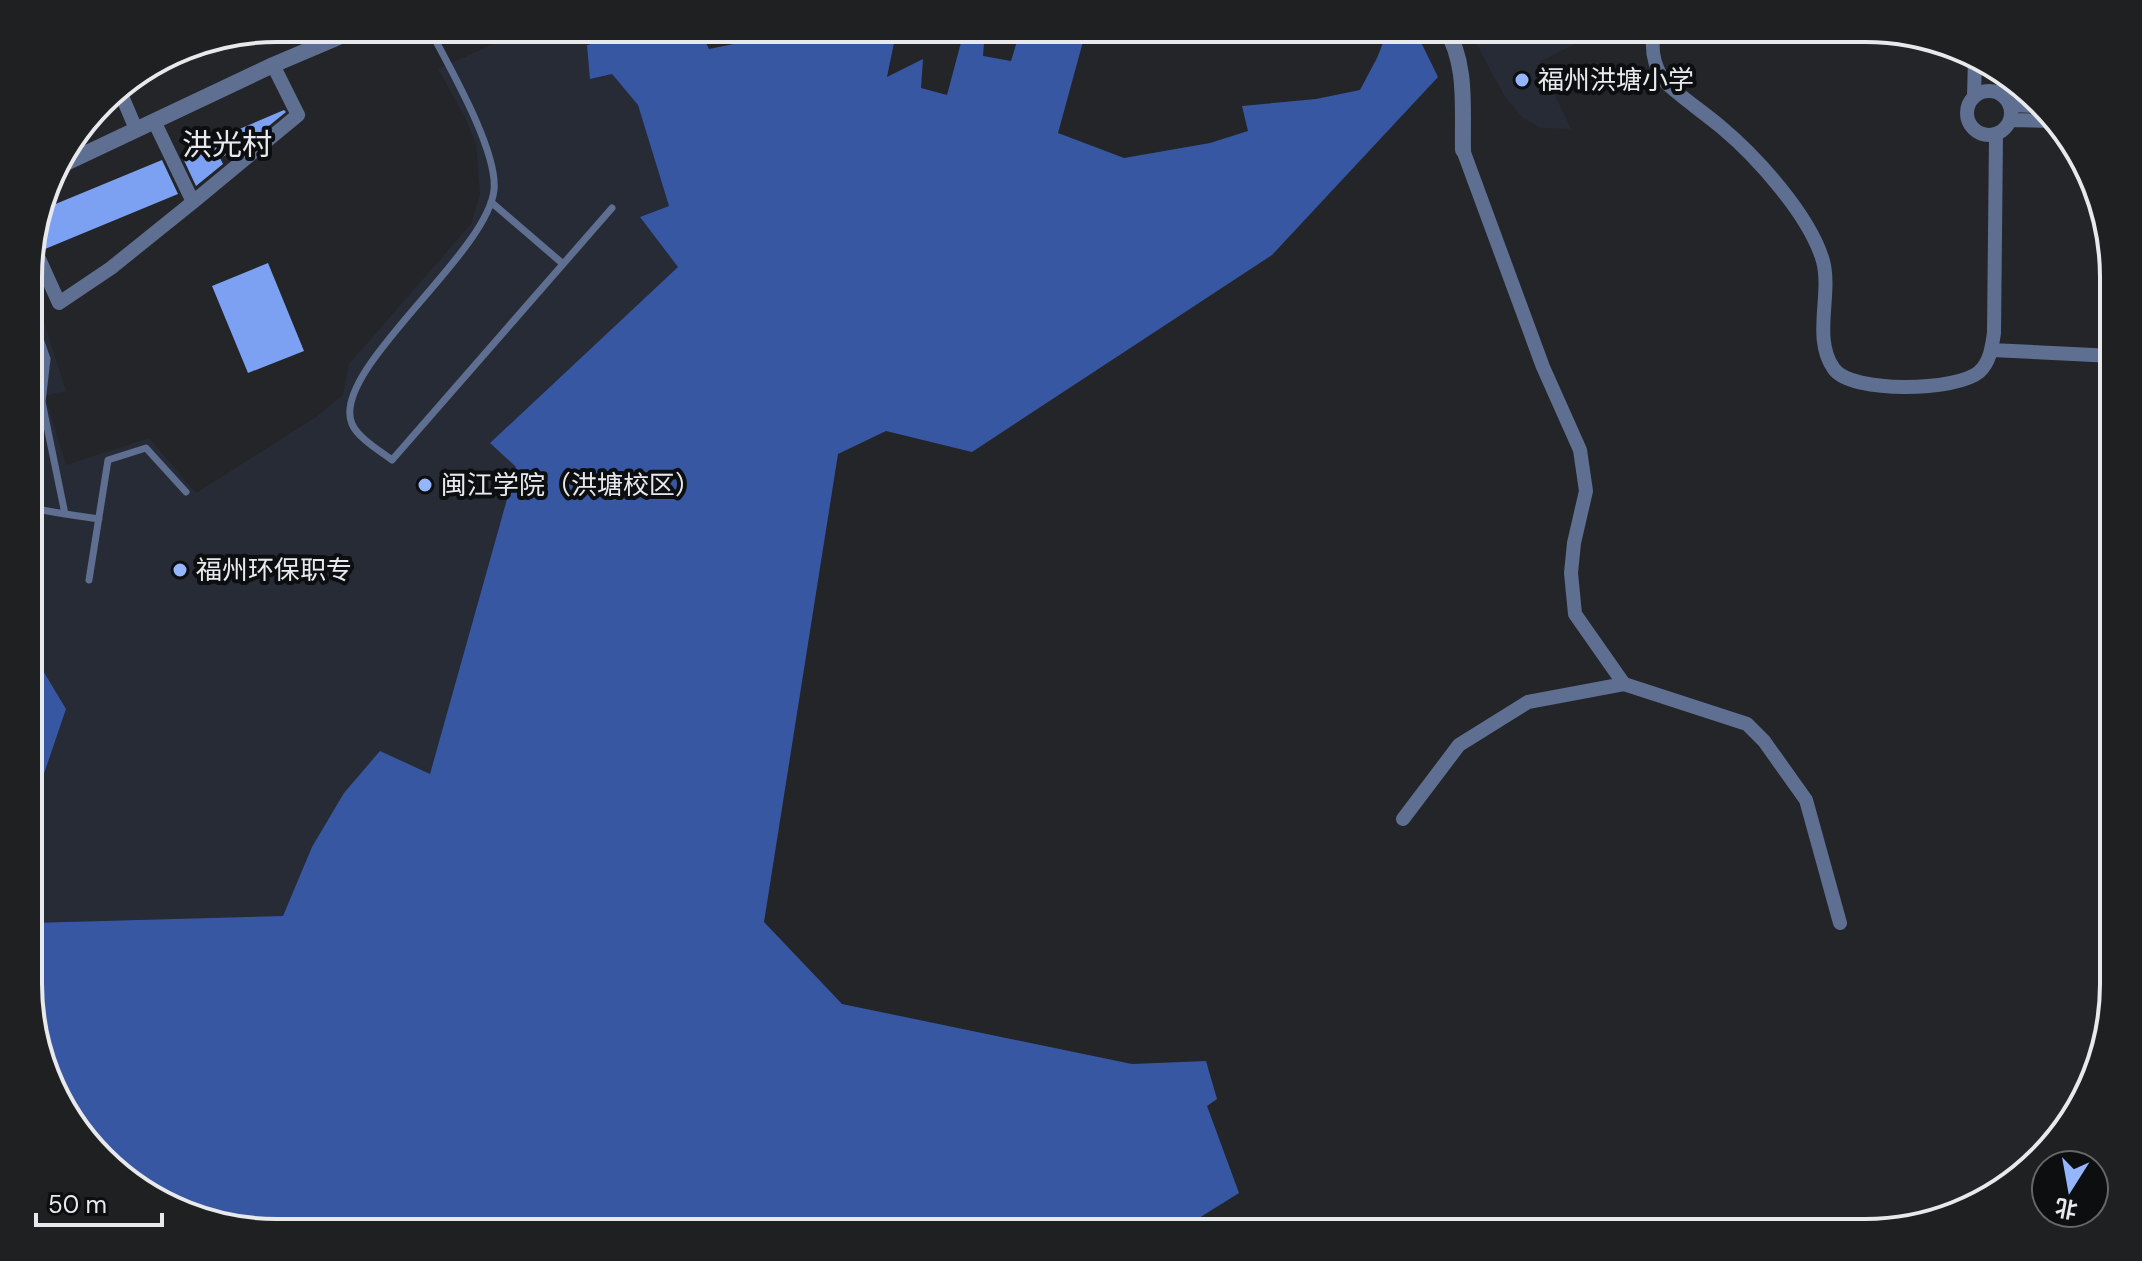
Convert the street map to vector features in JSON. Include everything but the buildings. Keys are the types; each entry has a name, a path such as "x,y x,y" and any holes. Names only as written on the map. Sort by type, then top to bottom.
{"street":[{"path":"1454,42 1459,61 1463,150 1543,367 1580,450 1586,491 1574,543 1571,573 1575,614 1624,684"},
{"path":"1654,42 1656,68 1664,81 1740,145 1779,189 1808,229 1823,261 1826,277 1825,344 1834,369 1842,377 1871,385 1896,387 1954,383 1981,370 1992,350 1996,135"},
{"path":"75,158 325,43"},
{"path":"43,267 59,303 111,268 298,115 273,65"},
{"path":"1974,97 1975,70"},
{"path":"2011,112 2002,131 1996,135 1981,134 1970,124 1967,109 1980,93 1994,92 2001,94 2011,112 2037,117"},
{"path":"123,99 136,129"},
{"path":"2011,112 2028,108"},
{"path":"154,121 193,202"},
{"path":"1992,350 2099,355"},
{"path":"1403,819 1459,745 1528,702 1624,684 1747,724 1764,741 1806,800 1840,923"}],"lane":[{"path":"436,43 491,157 494,183 491,202 478,232 364,370 351,404 352,424 356,430 392,460 612,208"},
{"path":"491,202 562,263"},
{"path":"42,345 47,359 42,402 65,514"},
{"path":"89,580 108,460 146,448 186,492"},
{"path":"42,510 99,519"}],"shaded area":[{"path":"1083,42 1058,133 1124,158 1210,143 1248,131 1242,106 1316,99 1360,90 1383,42 1421,42 1438,77 1272,255 972,452 886,431 838,454 764,922 842,1004 1132,1064 1206,1061 1217,1099 1207,1106 1239,1193 1198,1218 247,1217 187,1201 134,1170 100,1139 74,1101 50,1045 44,1014 42,923 283,916 312,847 344,793 380,751 430,774 516,467 490,443 678,267 640,217 669,206 638,105 612,74 590,79 587,45 706,43 709,49 740,43 894,43 887,77 923,59 921,88 947,95 961,43 983,43 983,56 1011,61 1017,43"},
{"name":"福州洪塘小学","path":"1476,42 1579,42 1539,62 1571,129 1541,128 1523,118 1505,97"},
{"name":"闽江学院（洪塘校区）","path":"496,43 589,43 591,79 612,74 638,105 669,206 640,217 679,267 490,443 516,467 430,775 312,847 284,916 42,923 42,780 66,709 42,669 42,322 66,391 45,396 66,465 149,438 196,493 316,417 343,395 349,364 471,224 480,194 476,144 464,115 438,69"},
{"path":"42,669 66,709 42,780"}],"place":[{"name":"福州洪塘小学","path":"1522,80"},
{"name":"闽江学院（洪塘校区）","path":"425,485"},
{"name":"福州环保职专","path":"180,570"}],"district":[{"name":"洪光村","path":"227,144"}]}
